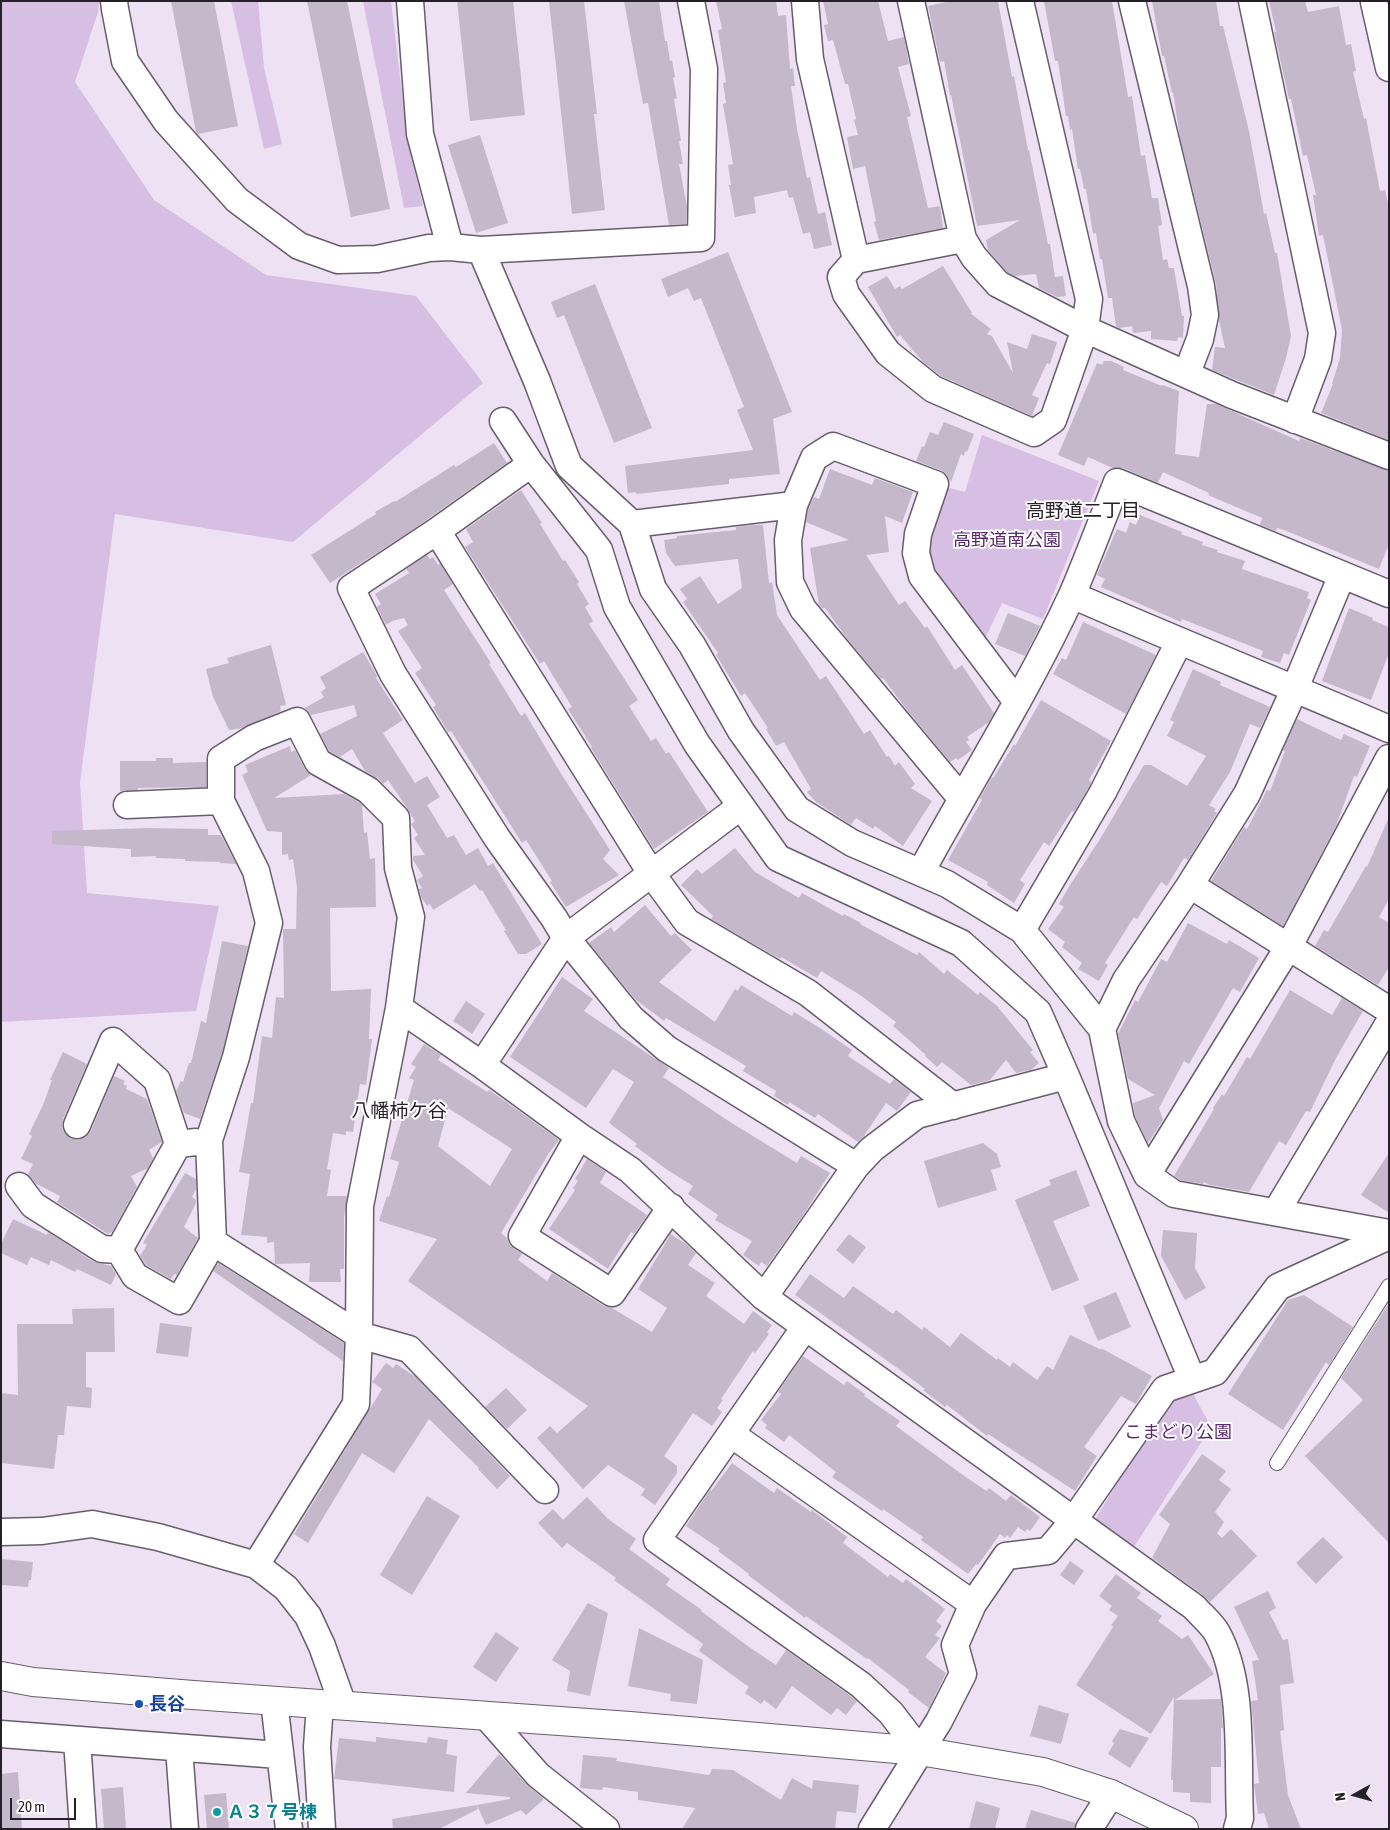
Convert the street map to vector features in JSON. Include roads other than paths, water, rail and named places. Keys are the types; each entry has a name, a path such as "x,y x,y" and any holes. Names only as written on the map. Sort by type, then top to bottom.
{"street":[{"path":"114,1 125,61 166,121 237,200 299,246 338,260 377,259 429,248 450,247 481,250 701,238 704,69 692,1"},
{"path":"410,1 420,134 450,247"},
{"path":"805,1 810,59 856,260"},
{"path":"911,1 963,239 974,257 998,284 1085,330 1186,373 1232,395 1389,456"},
{"path":"963,239 856,260 840,277 846,294 888,353 933,389 1034,433 1053,420 1085,330 1089,299 1020,1"},
{"path":"1132,1 1201,286 1205,315 1200,339 1186,373"},
{"path":"1252,1 1322,333 1318,359 1295,420"},
{"path":"1373,1 1389,8"},
{"path":"1373,1 1389,68"},
{"path":"481,250 537,381 569,466 632,524 653,589 692,646 742,730 797,809 852,843 947,884 1022,930 1102,1029 1120,1121 1147,1175 1174,1194 1389,1234"},
{"path":"503,421 531,464 599,550 616,607 697,744 778,858 961,942 1038,1012 1192,1379"},
{"path":"962,798 803,609 790,582 788,540 794,505 814,458 833,446 935,484 918,534 916,553 922,576 1017,702"},
{"path":"531,464 437,531 351,588 393,674 497,838 566,938 631,1018 667,1049 856,1166"},
{"path":"921,872 1017,702 1072,595 1117,482 1389,594"},
{"path":"632,524 794,505"},
{"path":"437,531 651,873 687,922 808,994 953,1106"},
{"path":"1102,1029 1126,980 1190,885 1247,794 1295,688 1342,575"},
{"path":"1072,595 1178,642 1295,688 1389,729"},
{"path":"1022,930 1103,792 1178,642"},
{"path":"120,1250 135,1276 179,1301 213,1242 209,1140 236,1057 269,923 256,871 221,801 221,759 254,738 298,721 318,762 368,790 396,818 398,868 411,917 399,1008 360,1206 359,1335 356,1404 256,1565"},
{"path":"1147,1175 1289,946 1389,758"},
{"path":"127,805 221,801"},
{"path":"482,1065 566,938 741,806"},
{"path":"1190,885 1389,1010"},
{"path":"399,1008 630,1170 764,1297 1194,1607 1216,1632 1230,1664 1238,1724 1240,1818 1237,1829"},
{"path":"1276,1212 1389,1023"},
{"path":"77,1125 113,1041 157,1080 178,1144 120,1250"},
{"path":"764,1297 856,1166 872,1148 917,1115 1066,1076"},
{"path":"579,1136 522,1236 612,1293 671,1207"},
{"path":"178,1144 209,1140"},
{"path":"19,1186 33,1205 102,1249 120,1250"},
{"path":"872,1829 939,1721 963,1674 955,1645 973,1604 1006,1556 1048,1552 1074,1520 1165,1389 1215,1372 1278,1287 1389,1234"},
{"path":"213,1242 359,1335 409,1349 544,1490"},
{"path":"805,1327 657,1540 861,1685 891,1713 920,1751"},
{"path":"731,1434 973,1604"},
{"path":"1,1532 42,1530 92,1524 158,1537 256,1565 286,1588 308,1616 322,1646 332,1705 317,1747 322,1829"},
{"path":"1,1676 33,1682 487,1717 630,1726 920,1751 1043,1772 1110,1794 1184,1829"},
{"path":"274,1701 289,1829"},
{"path":"487,1717 538,1775 603,1828"},
{"path":"1,1734 279,1755"},
{"path":"77,1740 83,1829"},
{"path":"180,1748 185,1829"},
{"path":"1089,1829 1110,1794"}],"lane":[{"path":"1277,1463 1389,1286"}],"place":[{"name":"長谷","path":"139,1704"},
{"name":"Ａ３７号棟","path":"217,1812"}],"district":[{"name":"高野道二丁目","path":"1083,511"},
{"name":"八幡柿ケ谷","path":"399,1111"}],"park label":[{"name":"高野道南公園","path":"1007,540"},
{"name":"こまどり公園","path":"1178,1432"}]}
